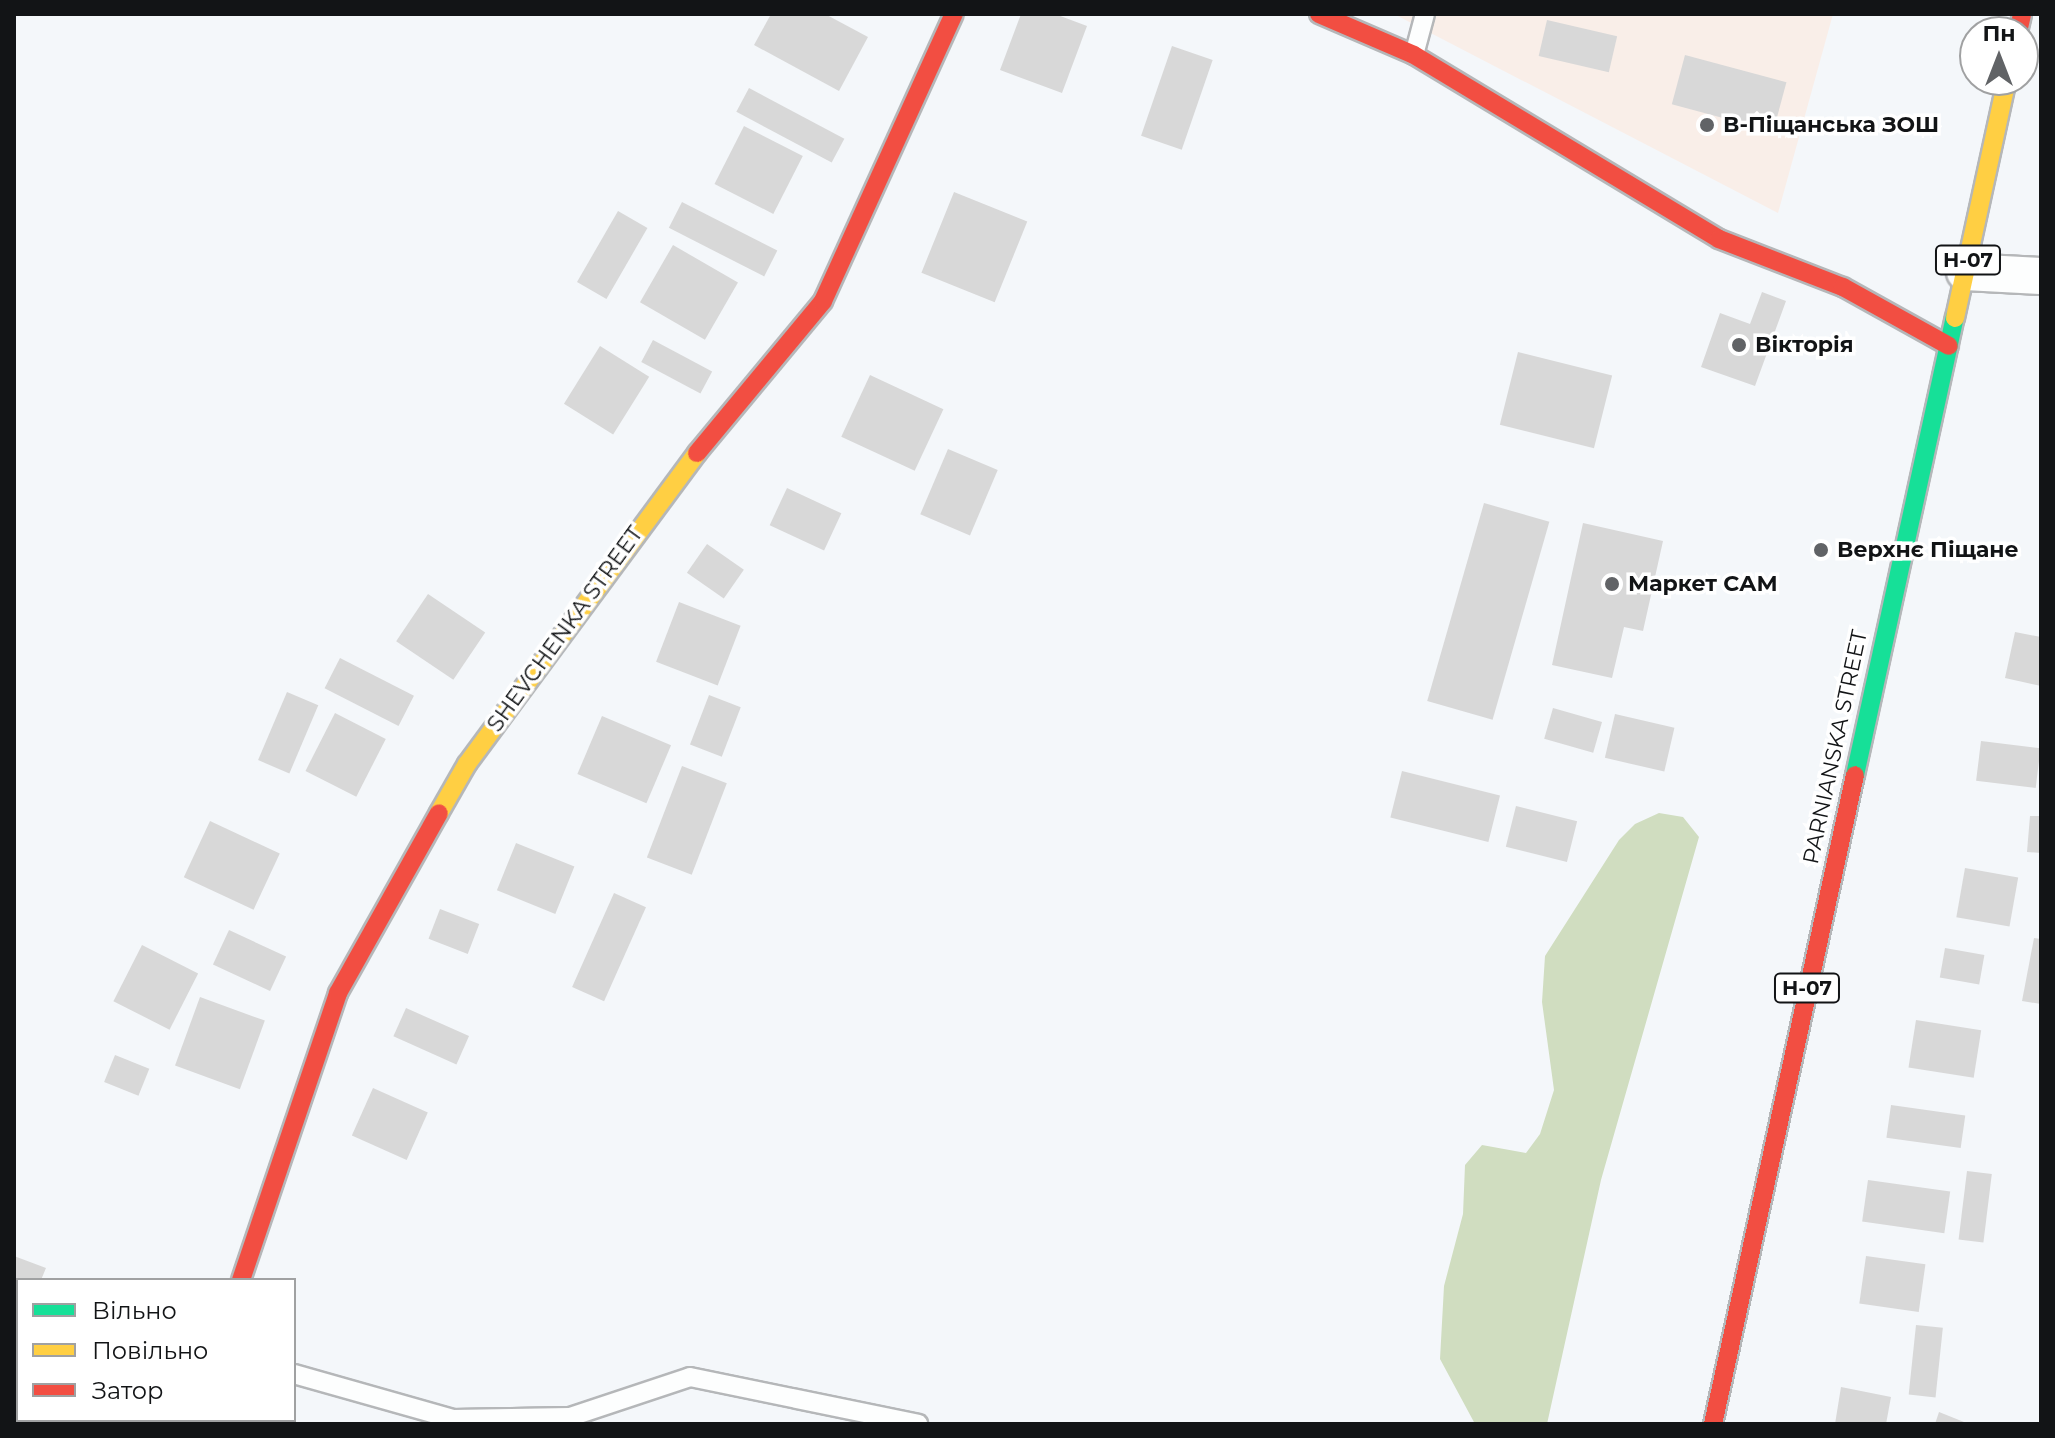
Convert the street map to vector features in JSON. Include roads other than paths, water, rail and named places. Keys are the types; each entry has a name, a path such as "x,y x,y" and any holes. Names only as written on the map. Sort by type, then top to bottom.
{"street":[{"name":"SHEVCHENKA STREET","path":"242,1278 338,993 467,764 656,503 823,301 954,14"},
{"path":"1319,14 1414,55 1719,239 1843,287 1949,346"},
{"name":"PARNIANSKA STREET","path":"1713,1424 2004,96"},
{"path":"1965,272 2041,276"}],"lane":[{"path":"1414,55 1425,14"},
{"path":"296,1375 453,1419 570,1417 690,1377 918,1424"}],"place":[{"name":"В-Піщанська ЗОШ","path":"1707,125"},
{"name":"Вікторія","path":"1739,345"},
{"name":"Верхнє Піщане","path":"1821,550"},
{"name":"Маркет САМ","path":"1612,584"}]}
